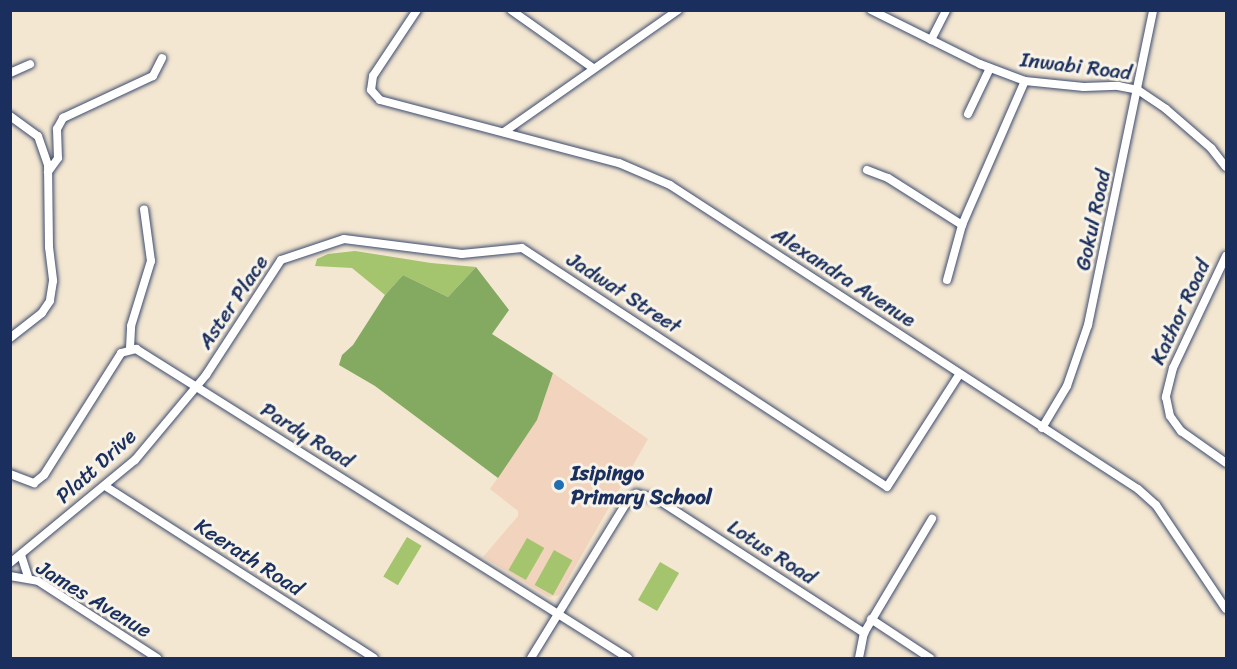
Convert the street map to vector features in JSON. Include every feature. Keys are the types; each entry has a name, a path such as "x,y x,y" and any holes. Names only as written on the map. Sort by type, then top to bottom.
{"street":[{"name":"Alexandra Avenue","path":"417,10 373,76 371,90 390,103 619,163 654,176 1125,480 1156,505 1227,609"},
{"path":"511,10 593,68"},
{"path":"504,132 678,10"},
{"name":"Inwabi Road","path":"871,10 990,68 1025,81 1084,87 1118,86 1138,90 1174,116 1227,167"},
{"path":"932,40 946,10"},
{"name":"Gokul Road","path":"1042,428 1067,386 1084,340 1153,10"},
{"path":"48,172 58,158 57,129 63,118 153,76 162,58"},
{"path":"10,73 30,64"},
{"path":"968,114 990,68"},
{"path":"947,280 962,225 1025,81"},
{"path":"10,116 38,136 48,172 52,290 42,313 10,338"},
{"path":"867,170 888,178 962,225"},
{"path":"10,474 34,483 44,475 121,353 130,348 130,333 151,261 144,209"},
{"name":"Jadwat Street","path":"309,248 355,239 462,254 522,248 887,487 959,375"},
{"name":"Aster Place","path":"195,386 206,375 275,266 309,248"},
{"name":"Kathor Road","path":"1227,256 1170,375 1166,397 1170,416 1181,432 1227,463"},
{"name":"Pardy Road","path":"130,348 195,386 628,658"},
{"name":"Platt Drive","path":"10,563 135,460 195,386"},
{"name":"Keerath Road","path":"105,486 374,658"},
{"name":"Lotus Road","path":"531,658 560,615 625,505 636,494 647,494 864,633"},
{"path":"859,658 864,633 871,619 932,519"},
{"path":"21,555 28,577"},
{"name":"James Avenue","path":"10,576 28,577 157,658"},
{"path":"871,619 930,658"}],"shaded area":[{"name":"Isipingo Primary School","path":"553,373 648,439 559,595 549,597 483,557 518,516 518,511 490,489 537,420"}],"green space":[{"path":"355,251 431,263 476,267 448,297 403,275 385,295 352,268 315,266 317,259 328,254"},
{"path":"476,267 509,310 492,334 553,373 537,420 498,478 375,386 339,365 342,355 353,345 385,295 403,275 448,297"},
{"path":"407,537 422,546 398,585 383,576"},
{"path":"527,538 544,548 526,580 508,570"},
{"path":"554,550 572,560 553,595 535,585"},
{"path":"660,562 679,573 657,611 638,600"}],"place":[{"name":"Isipingo Primary School","path":"559,485"}]}
